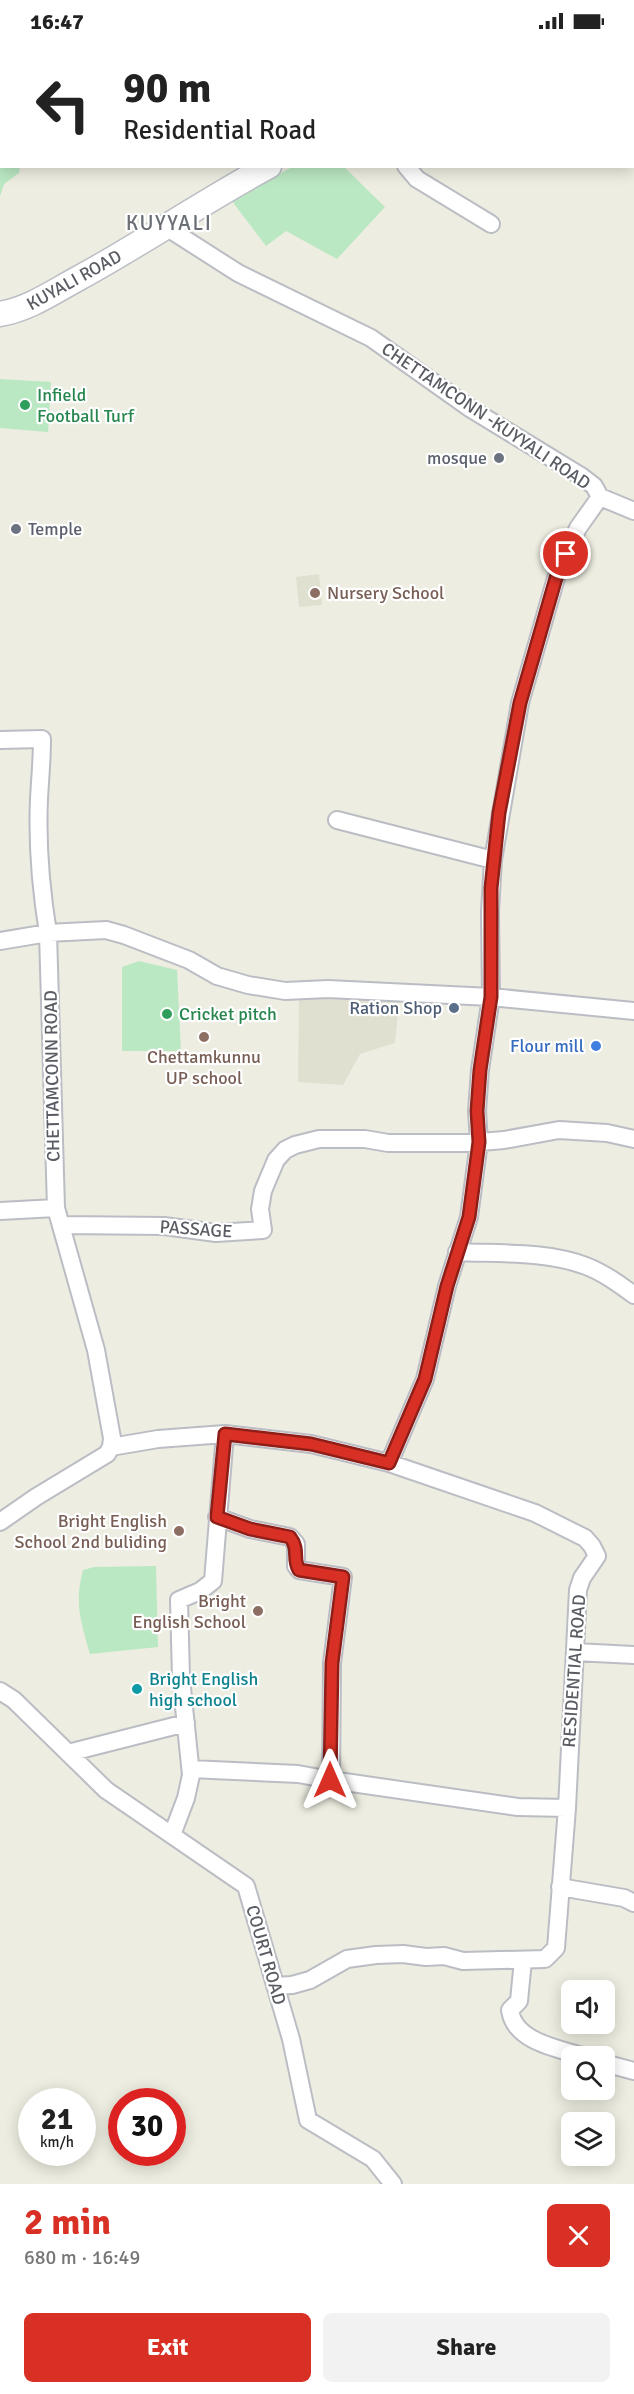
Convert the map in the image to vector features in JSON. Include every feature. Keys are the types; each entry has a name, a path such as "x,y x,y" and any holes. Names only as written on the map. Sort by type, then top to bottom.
{"main road":[{"name":"KUYALI ROAD","path":"0,315 29,306 265,168"}],"street":[{"path":"408,168 417,179 491,224"},
{"name":"CHETTAMCONN -KUYYALI ROAD","path":"166,227 238,273 371,338 471,409 581,476 594,486 600,497 578,528 566,554 534,652 512,741 493,860 490,912 491,997 480,1070 477,1111 479,1142 469,1217 457,1252 425,1379 389,1463"},
{"path":"600,497 634,511"},
{"name":"CHETTAMCONN ROAD","path":"0,740 42,739 39,830 43,904 48,933 56,1208 96,1350 110,1426 111,1447"},
{"path":"337,820 493,860"},
{"path":"0,941 48,933 106,930 189,960 217,976 248,985 276,989 328,989 491,997 634,1011"},
{"path":"479,1142 559,1130 607,1133 634,1139"},
{"name":"PASSAGE","path":"62,1225 164,1226 216,1233 263,1230 261,1209 263,1191 276,1160 285,1150 296,1145 326,1139 388,1143 479,1142"},
{"path":"0,1211 56,1208"},
{"path":"457,1252 520,1255 572,1262 606,1275 634,1294"},
{"path":"172,1835 186,1798 191,1768 181,1678 179,1600 200,1591 213,1581 225,1434"},
{"path":"0,1522 36,1497 99,1460 111,1447 158,1439 225,1434 311,1444 389,1463"},
{"name":"RESIDENTIAL ROAD","path":"275,1986 292,1985 310,1980 347,1959 376,1955 444,1956 463,1961 523,1960 545,1959 556,1948 567,1808 578,1590 582,1578 597,1556 585,1538 535,1513 389,1463"},
{"path":"217,1517 250,1529 290,1537 296,1544 296,1566 299,1570 343,1577 332,1663 330,1780"},
{"path":"575,1652 634,1654"},
{"name":"COURT ROAD","path":"0,1691 14,1700 106,1790 246,1886 291,2039 308,2120 373,2159 393,2184"},
{"path":"68,1753 186,1723"},
{"path":"191,1768 298,1774 518,1807 567,1808"},
{"path":"560,1887 624,1898 634,1903"},
{"path":"523,1960 519,2001 510,2010 511,2021 526,2036 561,2048"},
{"path":"615,2066 634,2070"}],"shaded area":[{"path":"319,574 322,605 299,607 296,577"},
{"path":"299,996 399,1002 395,1043 360,1054 343,1085 298,1082"}],"green space":[{"path":"0,168 20,168 19,173 4,184 0,196"},
{"path":"290,168 345,168 385,207 337,259 286,231 266,246 231,200"},
{"name":"Infield Football Turf","path":"0,379 51,382 48,432 0,428"},
{"path":"139,961 177,970 181,1051 122,1051 122,967"},
{"path":"156,1566 158,1647 90,1654 81,1622 79,1603 83,1570 94,1567"}],"place":[{"name":"Infield Football Turf","path":"25,405"},
{"name":"mosque","path":"499,458"},
{"name":"Temple","path":"16,529"},
{"name":"Nursery School","path":"315,593"},
{"name":"Ration Shop","path":"454,1008"},
{"name":"Cricket pitch","path":"167,1014"},
{"name":"Chettamkunnu UP school","path":"204,1037"},
{"name":"Flour mill","path":"596,1046"},
{"name":"Bright English School 2nd buliding","path":"179,1531"},
{"name":"Bright English School","path":"258,1611"},
{"name":"Bright English high school","path":"137,1689"}],"district":[{"name":"KUYYALI","path":"169,223"}],"route":[{"path":"330,1780 332,1663 343,1577 299,1570 296,1566 296,1544 290,1537 250,1529 217,1517 225,1434 311,1444 389,1463 425,1379 447,1286 469,1217 474,1183 479,1142 477,1111 480,1070 491,997 490,912 493,860 503,792 520,703 556,578 566,554"}]}
